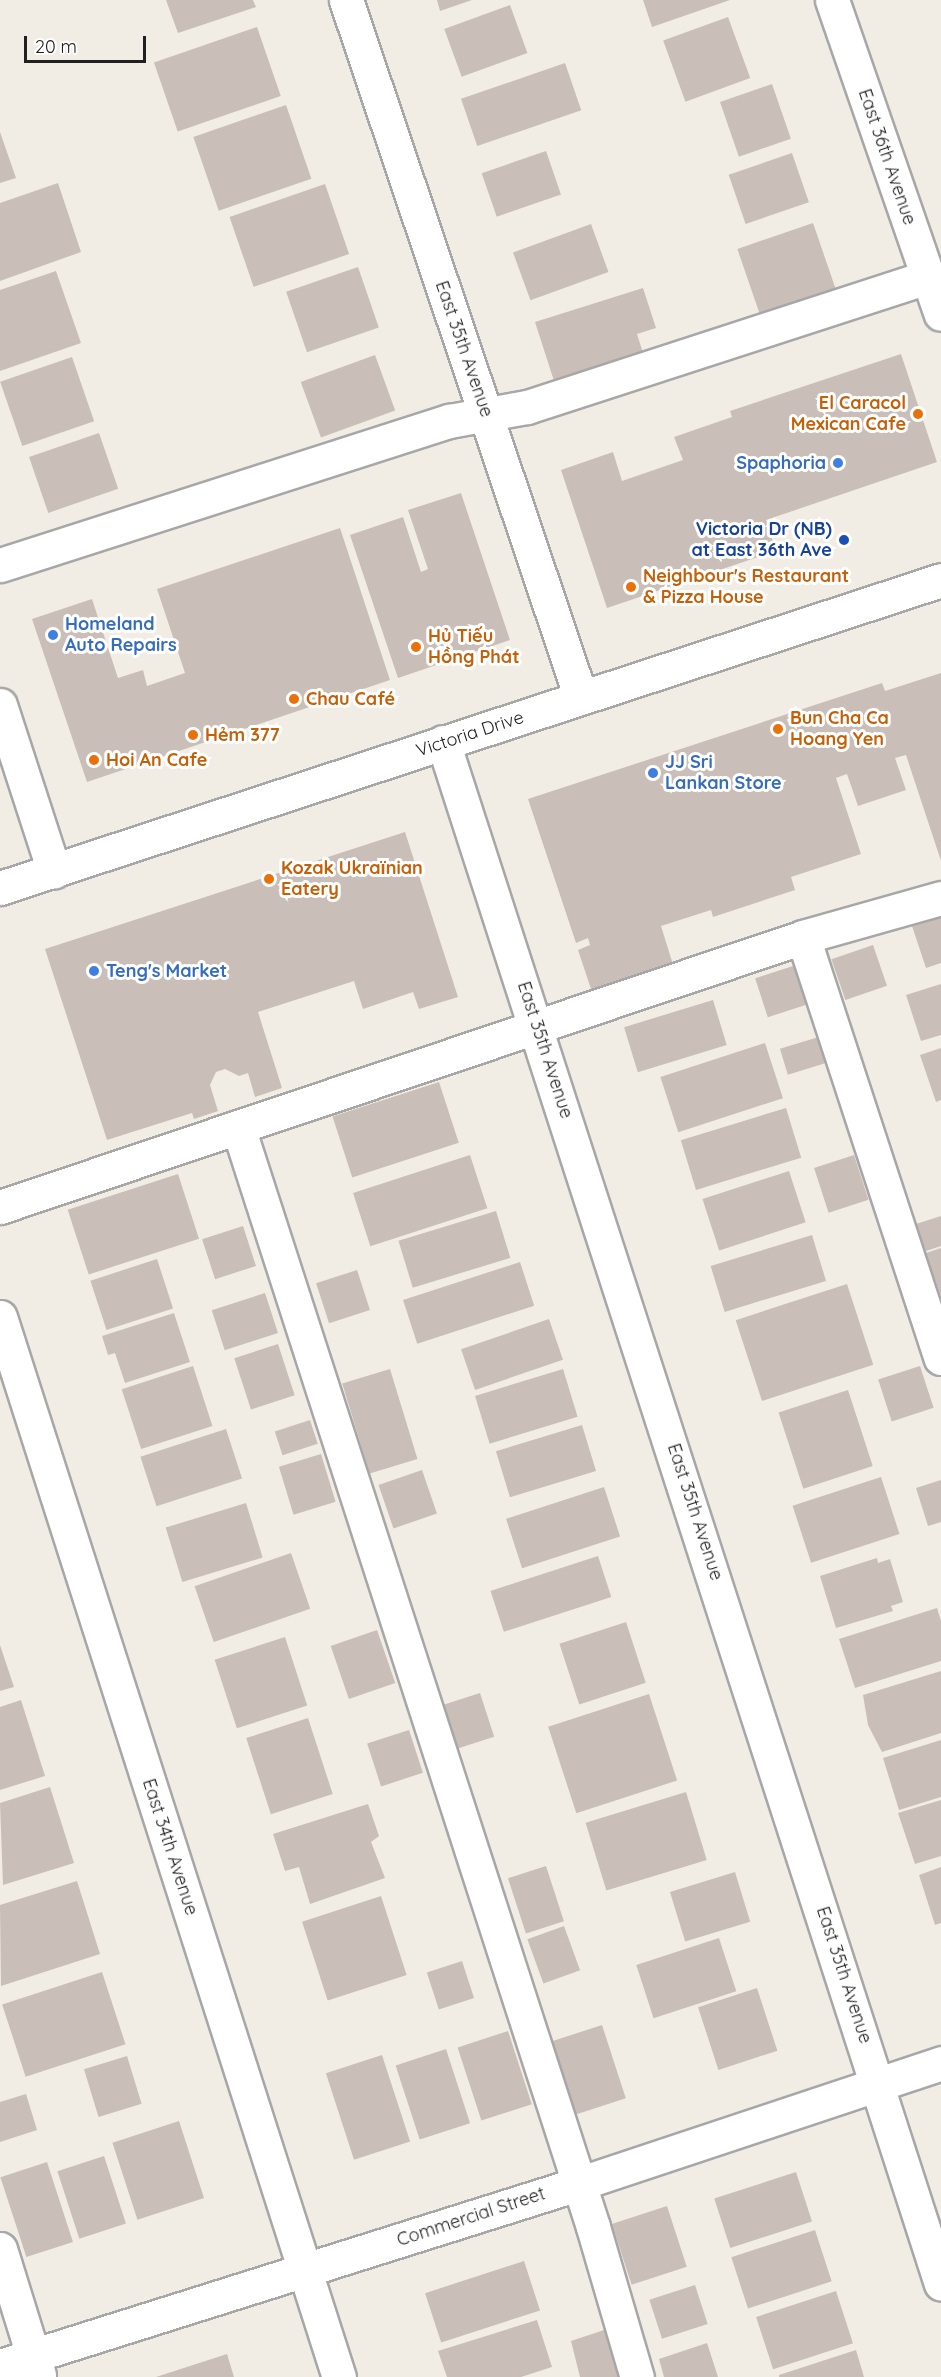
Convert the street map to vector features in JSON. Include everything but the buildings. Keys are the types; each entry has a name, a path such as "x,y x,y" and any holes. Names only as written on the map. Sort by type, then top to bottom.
{"street":[{"name":"East 35th Avenue","path":"346,0 581,698"},
{"name":"East 36th Avenue","path":"832,0 941,314"},
{"path":"0,565 449,421 486,417 526,407 929,276"},
{"name":"Victoria Drive","path":"0,888 941,580"},
{"path":"0,705 54,870"},
{"name":"East 35th Avenue","path":"443,742 538,1028 879,2083 941,2284"},
{"path":"0,1207 803,937 941,898"},
{"path":"803,937 941,1358"},
{"path":"238,1127 638,2377"},
{"name":"East 34th Avenue","path":"0,1317 339,2377"},
{"name":"Commercial Street","path":"0,2366 37,2366 306,2270 578,2184 941,2063"},
{"path":"0,2249 37,2366"}],"place":[{"name":"El Caracol Mexican Cafe","path":"918,414"},
{"name":"Spaphoria","path":"838,463"},
{"name":"Victoria Dr (NB) at East 36th Ave","path":"844,540"},
{"name":"Neighbour's Restaurant & Pizza House","path":"631,587"},
{"name":"Homeland Auto Repairs","path":"53,635"},
{"name":"Hủ Tiếu Hồng Phát","path":"416,647"},
{"name":"Chau Café","path":"294,699"},
{"name":"Bun Cha Ca Hoang Yen","path":"778,729"},
{"name":"Hẻm 377","path":"193,735"},
{"name":"Hoi An Cafe","path":"94,760"},
{"name":"JJ Sri Lankan Store","path":"653,773"},
{"name":"Kozak Ukraїnian Eatery","path":"269,879"},
{"name":"Teng's Market","path":"94,971"}]}
